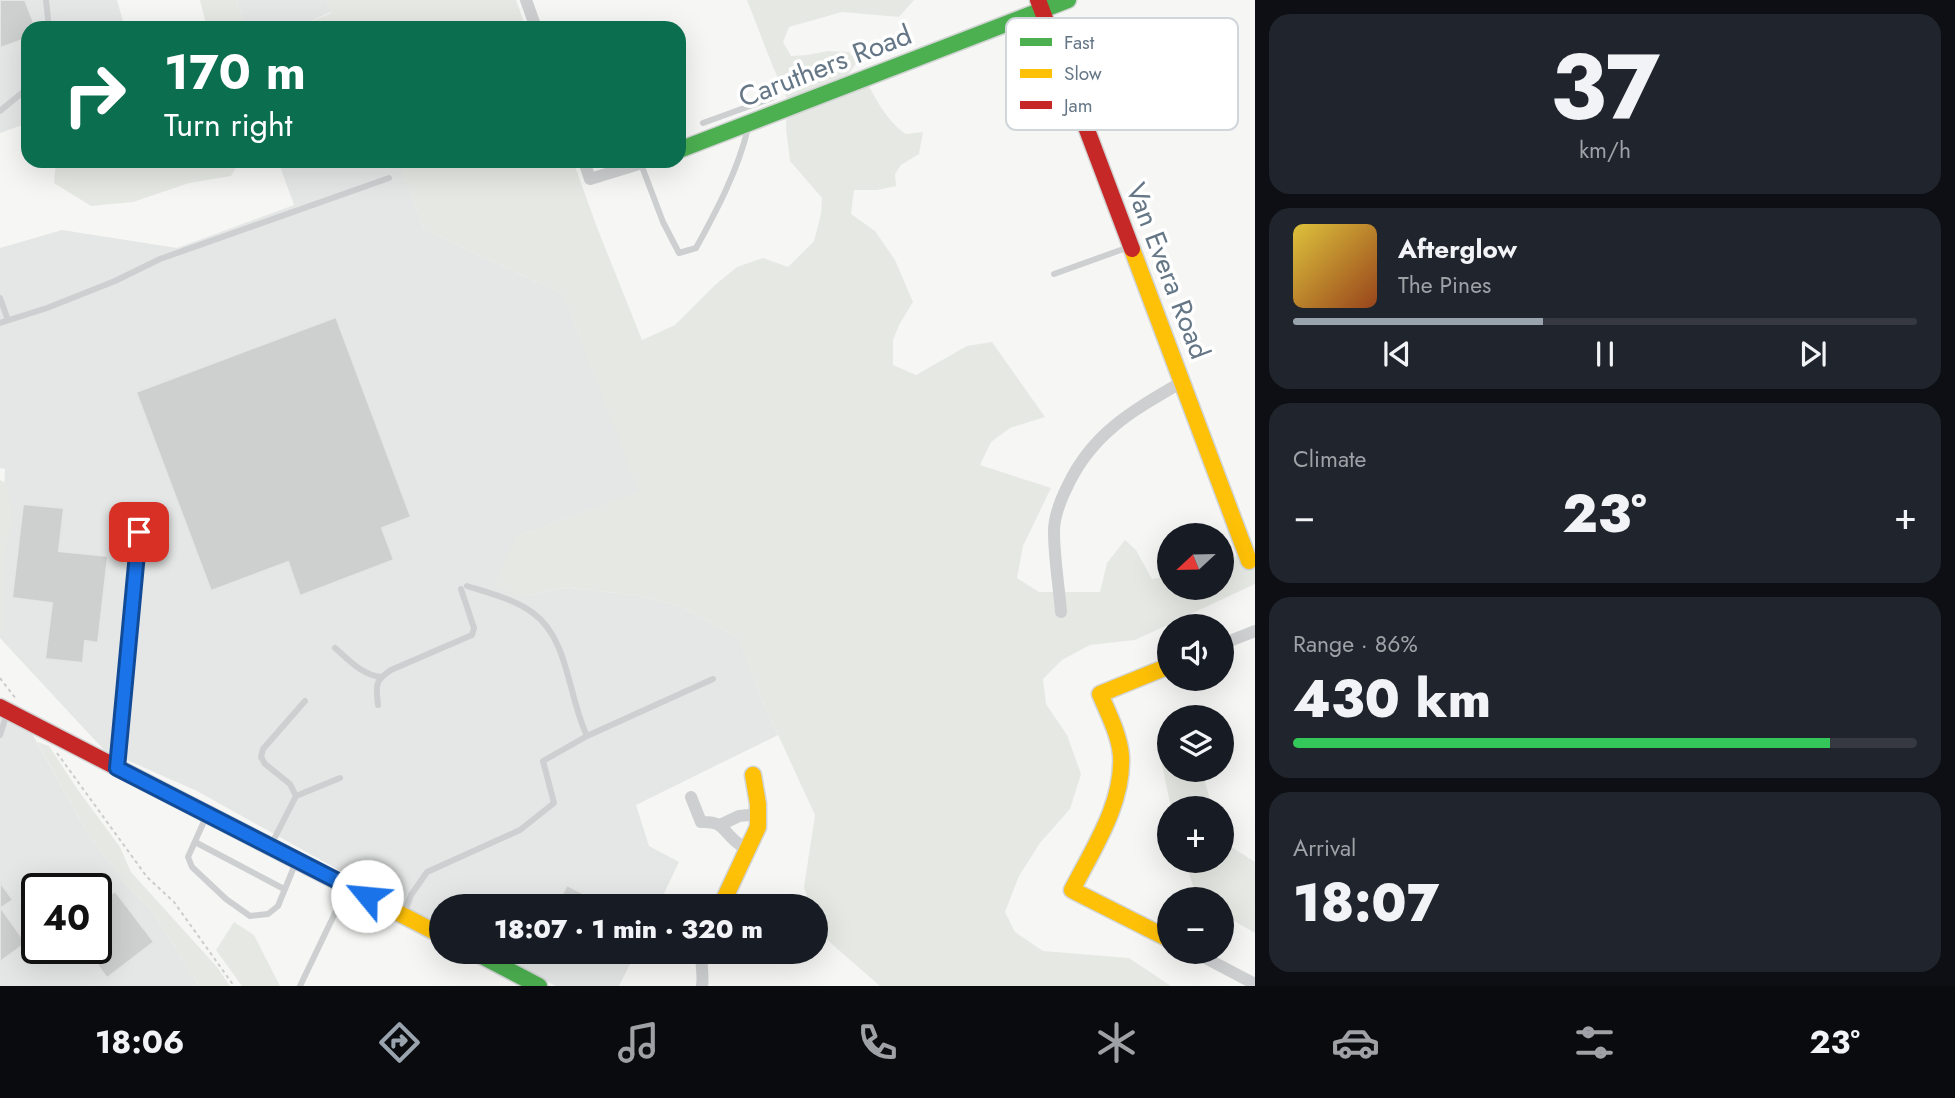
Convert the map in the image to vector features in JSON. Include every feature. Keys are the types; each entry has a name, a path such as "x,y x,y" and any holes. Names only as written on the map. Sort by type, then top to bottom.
{"street":[{"path":"526,0 534,21"},
{"name":"Caruthers Road","path":"1006,18 1040,5 1068,0"},
{"name":"Caruthers Road","path":"686,147 746,118 1006,18"},
{"name":"Van Evera Road","path":"1087,130 1249,561"},
{"path":"586,168 590,179 628,168"},
{"path":"1061,612 1054,530 1064,494 1074,472 1111,427 1139,407 1182,383"},
{"path":"1234,639 1255,631"},
{"path":"1157,671 1100,694 1119,744 1120,780 1116,800 1072,890 1157,933"},
{"path":"10,708 117,768 429,929"},
{"path":"727,894 758,827 759,814 753,775"},
{"path":"691,797 701,822 720,825 733,840 748,850"},
{"path":"720,825 739,816 759,814"},
{"path":"497,964 539,986"},
{"path":"702,964 702,986"},
{"path":"1217,964 1255,984"}],"lane":[{"path":"46,0 48,21"},
{"path":"0,111 21,94"},
{"path":"703,123 746,118 772,98"},
{"path":"647,168 663,222 679,253 696,248 743,150 746,118"},
{"path":"0,323 115,281 160,259 389,177"},
{"path":"1054,274 1131,246"},
{"path":"0,298 8,320"},
{"path":"117,768 139,532"},
{"path":"378,705 376,686 381,677 391,670 472,635 474,628 464,588 512,601 532,612 545,624 561,653 587,736"},
{"path":"335,648 360,670 371,676 381,677"},
{"path":"404,915 411,895 427,872 520,830 554,803 543,761 587,736 713,679"},
{"path":"296,796 290,784 265,764 261,757 263,749 304,701"},
{"path":"0,735 10,708"},
{"path":"271,846 296,796 340,778"},
{"path":"207,814 188,856 192,867 226,899 250,916 268,914 278,906 297,860"},
{"path":"195,842 284,889"},
{"path":"300,986 348,887"}],"path":[{"path":"0,678 10,708"},
{"path":"51,744 147,877 174,902 234,986"}],"shaded area":[{"path":"0,0 117,0 123,21 21,21 21,126 0,133"},
{"path":"200,0 236,0 244,21 205,21"},
{"path":"236,0 327,0 331,12 311,21 244,21"},
{"path":"327,0 516,0 524,21 312,21 331,13"},
{"path":"747,0 914,0 899,17 842,12 789,27 783,42 791,56 828,51 849,52 857,62 843,82 811,89 788,101"},
{"path":"864,78 882,109 899,129 906,134 923,132 919,154 901,165 895,174 896,186 877,190 854,190 851,214 875,231 895,260 913,302 893,340 893,365 916,375 967,346 992,342 1045,417 1010,428 991,442 980,465 1051,488 1023,546 1017,578 1039,592 1100,592 1107,563 1125,540 1136,550 1152,579 1157,578 1157,600 1221,600 1191,614 1157,614 1157,630 1135,640 1090,645 1062,660 1043,679 1046,704 1067,735 1081,774 1070,809 1040,843 1019,876 1005,912 1015,932 1043,951 1129,958 1171,986 880,986 828,941 828,894 806,894 804,887 815,815 762,700 739,638 680,606 635,595 569,588 530,596 513,594 494,585 516,537 639,492 564,295 424,229 402,168 576,168 642,340 675,325 737,267 763,258 788,267 814,241 822,198 790,161 786,128 787,108"},
{"path":"55,168 236,168 231,176 189,183 133,202 91,206 54,183"},
{"path":"281,168 402,168 424,229 564,295 640,492 516,537 530,596 569,588 635,595 680,606 739,638 778,735 636,805 649,846 679,862 664,894 429,894 429,920 197,791 104,750 0,638 5,469 0,468 0,248 62,230 177,248 294,205"},
{"path":"0,480 4,482 9,494 11,524 4,554 4,631 0,634"},
{"path":"1255,548 1255,584 1234,594 1234,557"},
{"path":"0,707 25,721 88,834 125,883 151,909 199,986 0,986"},
{"path":"37,742 49,746 120,847 131,872 217,967 230,986 199,986 151,909 125,883 88,834"},
{"path":"1166,782 1205,782 1209,796 1169,796"},
{"path":"1234,849 1255,862 1255,933 1234,921 1234,887 1193,887 1189,873 1234,873"},
{"path":"234,922 254,935 280,986 242,986 216,950"},
{"path":"513,964 630,964 619,986 556,986"}],"building":[{"path":"0,0 25,0 33,21 21,21 21,40 0,48"},
{"path":"336,317 411,517 382,528 394,560 300,596 288,562 211,591 136,392"},
{"path":"23,504 64,508 59,551 108,556 98,643 85,641 83,663 45,659 52,603 12,598"},
{"path":"0,882 13,900 1,908 21,936 21,947 0,962"},
{"path":"567,885 584,894 562,894"},
{"path":"115,891 154,942 107,978 97,964 112,964 112,893"}],"traffic: fast":[{"path":"1021,18 1068,0"},
{"path":"686,147 1006,24"},
{"path":"497,964 539,986"}],"traffic: slow":[{"path":"1132,249 1249,561"},
{"path":"1157,671 1100,694 1118,739 1121,773 1118,791 1106,825 1072,890 1157,933"},
{"path":"727,894 758,827 758,804 753,775"},
{"path":"209,815 429,929"}],"traffic: jam":[{"path":"1038,0 1045,18"},
{"path":"1087,130 1132,249"},
{"path":"0,707 209,815"}],"route":[{"path":"139,532 117,768 367,896"}]}
